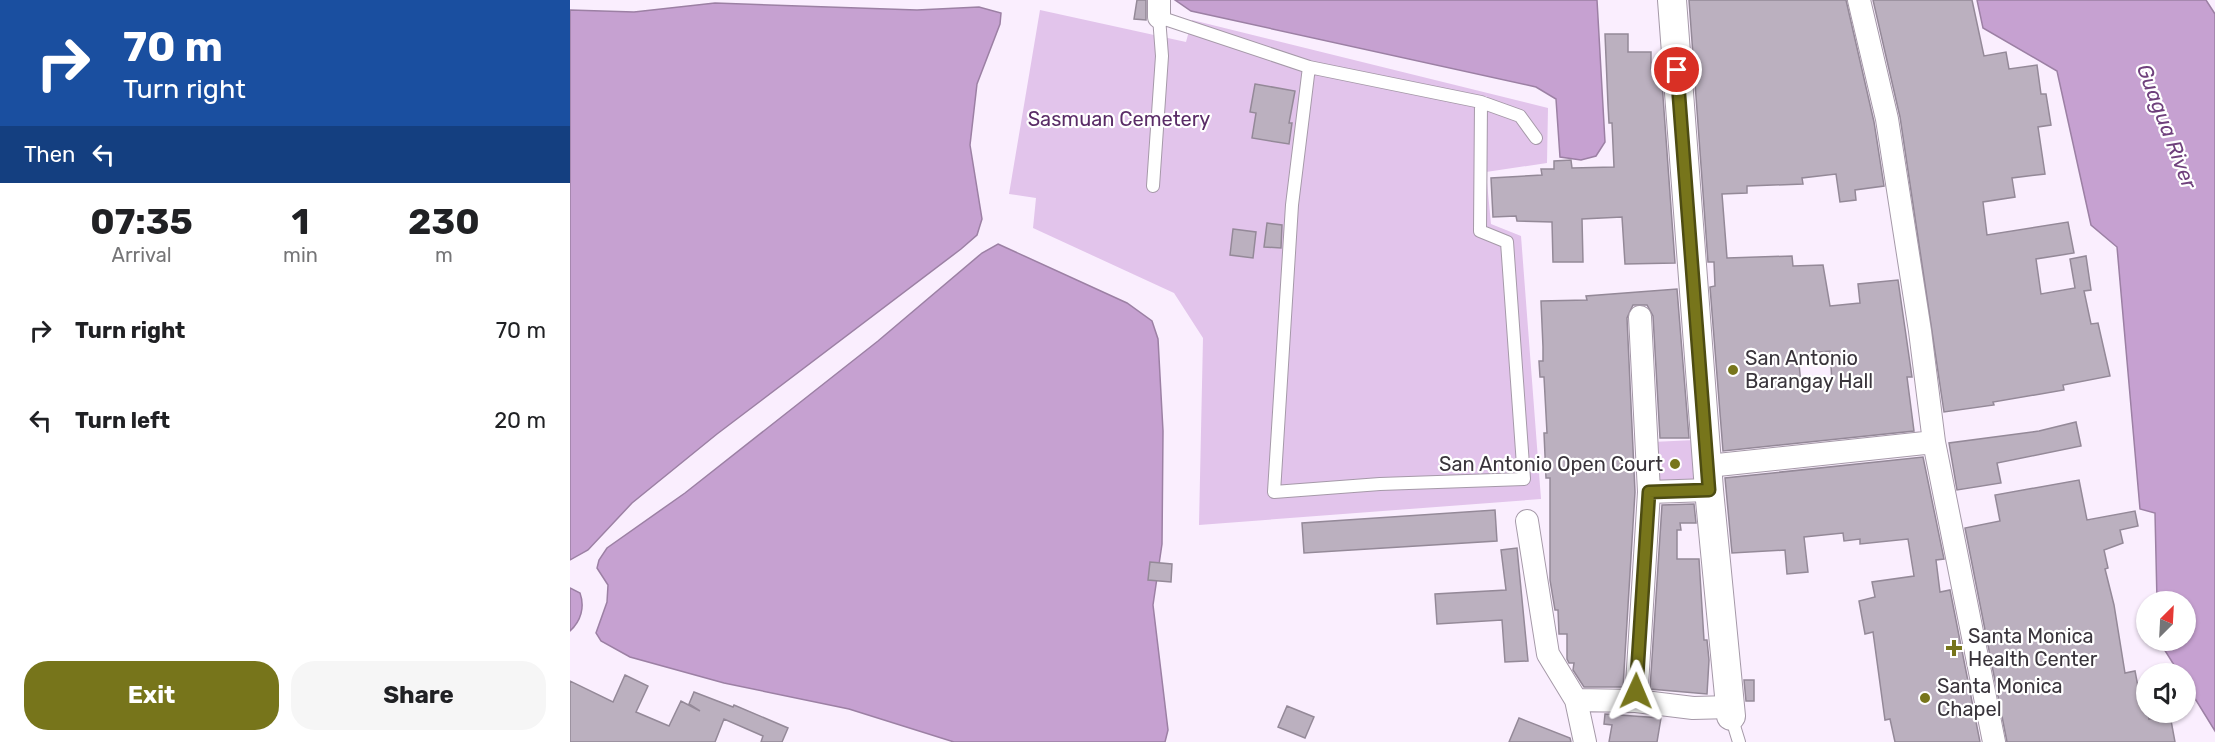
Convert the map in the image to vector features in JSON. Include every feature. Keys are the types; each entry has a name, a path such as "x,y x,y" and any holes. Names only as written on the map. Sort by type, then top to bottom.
{"street":[{"path":"1576,700 1636,701 1693,708 1734,722 1708,478 1672,0"},
{"path":"1859,0 1887,119 1920,331 1934,441 1994,742"},
{"path":"1636,701 1649,492 1640,317"},
{"path":"1649,492 1708,478 1934,441"},
{"path":"1527,521 1548,654 1576,700 1585,742"}],"lane":[{"path":"1153,186 1162,56 1159,8 1309,67 1481,102 1520,116 1536,138"},
{"path":"1309,67 1292,205 1274,492 1380,484 1524,479 1507,242 1480,231 1481,102"}],"green space":[{"name":"Sasmuan Cemetery","path":"1040,10 1186,42 1192,20 1548,108 1547,163 1486,172 1491,224 1521,236 1541,499 1199,525 1203,338 1174,293 1033,228 1036,198 1009,194"},
{"name":"San Antonio Open Court","path":"1695,440 1697,487 1654,488 1652,442"}],"water":[{"path":"1175,0 1597,0 1605,142 1596,156 1581,160 1560,157 1556,99 1536,87 1191,11"},
{"name":"Guagua River","path":"1977,0 2206,0 2215,14 2215,731 2196,700 2196,663 2173,663 2165,651 2196,651 2196,591 2157,591 2155,513 2140,509 2117,247 2091,225 2057,71 1983,28"},
{"path":"715,3 917,10 979,7 1001,13 1000,24 977,84 970,145 982,219 977,235 961,249 717,434 632,503 588,550 570,560 570,10 634,12"},
{"path":"998,244 1127,303 1152,321 1158,339 1163,431 1162,544 1153,605 1168,730 1165,742 954,742 849,709 724,683 630,657 601,641 596,633 607,602 608,585 597,568 607,548 685,493 878,341 982,253"},
{"path":"570,588 580,593 582,609 570,631"}],"building":[{"path":"1137,0 1146,0 1146,20 1134,19"},
{"path":"1689,0 1846,0 1874,122 1884,186 1855,190 1856,200 1840,202 1836,174 1802,178 1803,184 1747,186 1747,193 1722,194 1727,258 1792,256 1793,266 1823,265 1830,306 1860,303 1858,284 1898,280 1912,377 1907,377 1914,431 1723,451 1710,287 1715,286 1714,262 1708,262","holes":["1830,351 1832,382 1801,384 1798,354"]},
{"path":"1873,0 1972,0 1984,56 2006,52 2009,69 2037,65 2041,94 2046,94 2051,125 2038,127 2045,174 2012,178 2015,197 1983,202 1987,235 2068,222 2074,253 2036,259 2041,294 2075,288 2070,259 2086,256 2091,290 2084,291 2091,324 2098,323 2110,376 2063,385 2064,390 1993,402 1994,405 1944,412 1900,117"},
{"path":"1605,34 1628,34 1628,52 1651,52 1651,69 1661,69 1675,263 1625,264 1622,217 1582,219 1583,262 1553,262 1552,222 1517,221 1516,216 1493,217 1491,178 1542,175 1541,169 1554,169 1554,161 1571,160 1572,168 1614,167 1612,123 1609,123"},
{"path":"1255,84 1295,91 1289,123 1292,123 1289,144 1252,138 1256,113 1250,112"},
{"path":"1267,223 1282,225 1281,248 1264,247"},
{"path":"1233,229 1256,232 1253,258 1230,255"},
{"path":"1677,289 1689,438 1660,438 1653,316 1647,305 1633,305 1627,318 1635,492 1623,687 1584,687 1573,670 1574,663 1569,663 1567,659 1567,634 1559,634 1558,610 1555,610 1550,580 1550,478 1546,478 1544,433 1547,433 1544,377 1540,377 1539,361 1543,361 1541,301 1587,300 1586,296"},
{"path":"2076,422 2081,446 1997,463 2001,483 1957,490 1949,443 2039,431"},
{"path":"1923,457 1944,559 1936,560 1940,592 1950,590 1980,742 1895,742 1890,719 1885,720 1873,632 1865,634 1859,601 1875,597 1872,582 1914,576 1908,539 1860,544 1860,539 1844,541 1843,533 1804,537 1808,572 1787,574 1785,550 1732,553 1725,478"},
{"path":"2079,480 2087,520 2135,511 2138,526 2120,530 2123,543 2104,550 2108,568 2105,569 2114,605 2125,673 2135,671 2136,723 2171,723 2175,742 2007,742 1965,528 2000,521 1995,495"},
{"path":"1694,504 1696,523 1680,523 1681,530 1677,530 1677,559 1699,559 1704,640 1707,640 1709,660 1707,694 1650,689 1662,505"},
{"path":"1495,510 1497,541 1304,553 1302,523"},
{"path":"1517,548 1528,661 1505,662 1502,620 1437,624 1435,594 1506,590 1501,550"},
{"path":"1150,562 1172,564 1171,582 1148,580"},
{"path":"625,675 648,686 636,712 669,726 681,701 700,711 689,704 694,692 733,707 734,705 788,728 782,742 761,742 763,736 724,719 715,742 570,742 570,681 613,702"},
{"path":"1744,680 1754,680 1754,701 1746,701"},
{"path":"1287,706 1314,717 1305,738 1278,727"},
{"path":"1605,714 1661,718 1657,742 1609,742 1612,725 1604,724"},
{"path":"1519,718 1570,738 1571,742 1509,742"}],"place":[{"name":"San Antonio Barangay Hall","path":"1733,370"},
{"name":"San Antonio Open Court","path":"1675,464"},
{"name":"Santa Monica Health Center","path":"1954,648"},
{"name":"Santa Monica Chapel","path":"1925,698"}],"route":[{"path":"1636,691 1649,492 1709,490 1677,70"}]}
